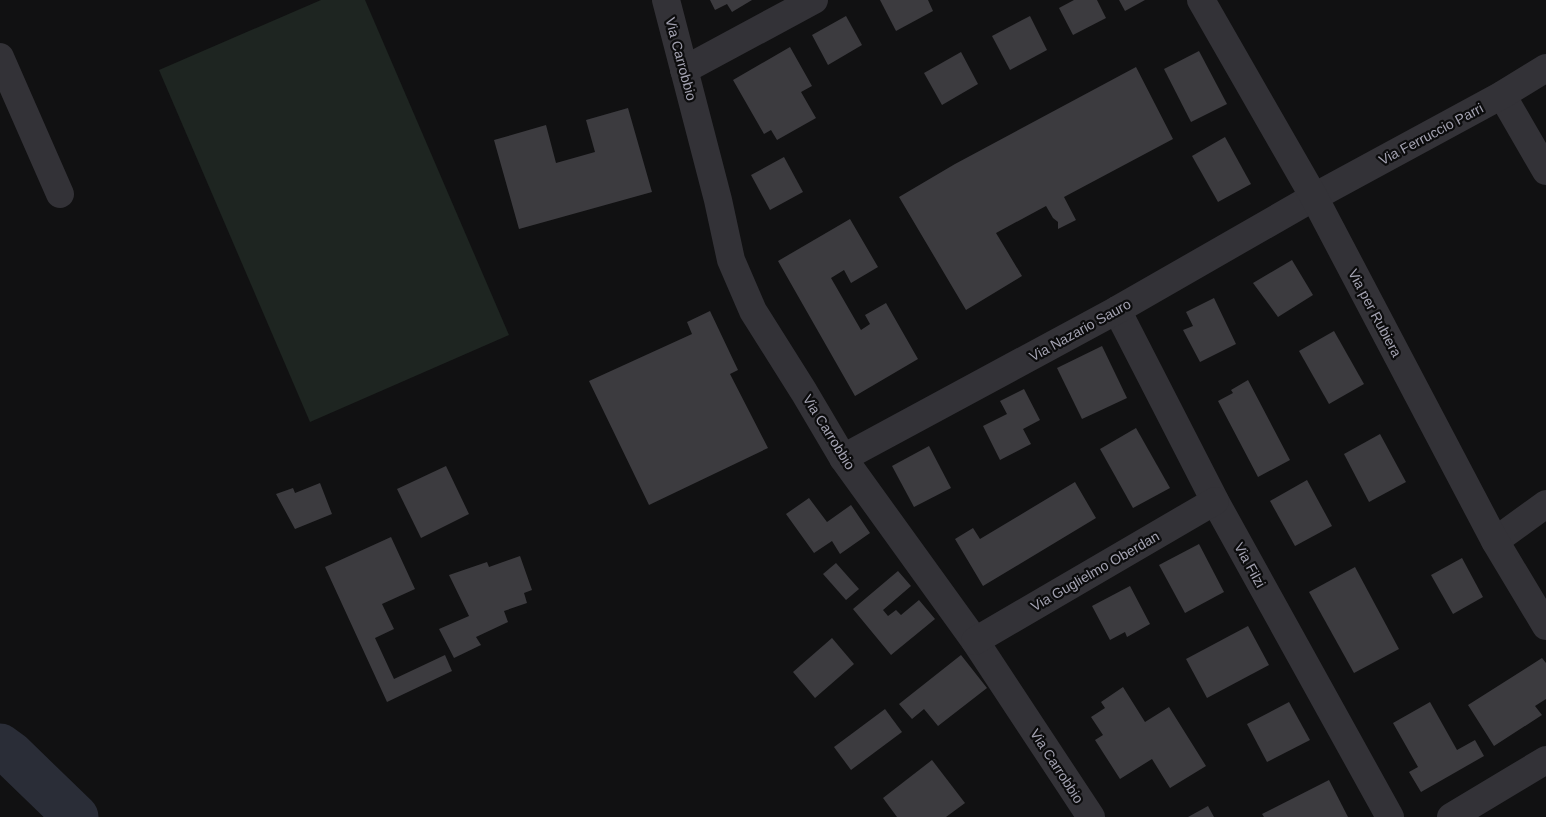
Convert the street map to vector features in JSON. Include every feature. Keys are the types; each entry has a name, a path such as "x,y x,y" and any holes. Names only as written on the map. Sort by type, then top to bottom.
{"street":[{"name":"Via Carrobbio","path":"666,0 718,200 731,260 753,311 843,458 975,641 1091,817"},
{"path":"684,70 814,0"},
{"name":"Via per Rubiera","path":"1201,0 1314,197 1495,541 1546,626"},
{"path":"0,57 60,194"},
{"name":"Via Ferruccio Parri","path":"1314,197 1502,95 1546,68"},
{"path":"1502,95 1546,171"},
{"name":"Via Nazario Sauro","path":"843,458 1117,310 1314,197"},
{"name":"Via Filzi","path":"1117,310 1215,501 1390,817"},
{"name":"Via Guglielmo Oberdan","path":"975,641 1215,501"},
{"path":"1495,541 1546,504"},
{"path":"1451,817 1546,760"}],"shaded area":[{"path":"321,0 365,0 509,335 310,422 159,70"}],"building":[{"path":"710,0 752,0 732,12 727,4 715,10"},
{"path":"880,0 928,0 933,11 896,31"},
{"path":"1074,0 1097,0 1106,18 1073,35 1059,8"},
{"path":"1119,0 1145,0 1125,11"},
{"path":"846,16 862,45 828,65 812,35"},
{"path":"1030,16 1047,50 1010,70 992,36"},
{"path":"790,47 812,86 801,92 816,118 777,140 771,130 764,134 733,80"},
{"path":"1199,51 1227,104 1191,122 1164,69"},
{"path":"961,52 978,84 942,105 924,73"},
{"path":"1136,67 1173,139 1064,197 1076,220 1058,229 1058,222 1053,218 1046,206 996,233 1022,276 966,310 899,197 955,164"},
{"path":"628,108 652,192 519,229 494,140 546,125 556,163 595,152 586,120"},
{"path":"1225,137 1251,184 1218,202 1192,156"},
{"path":"784,157 803,192 770,210 751,175"},
{"path":"850,219 878,267 851,283 844,270 831,278 861,330 870,324 865,315 886,303 918,359 855,396 778,261"},
{"path":"1292,260 1313,295 1278,317 1253,283"},
{"path":"1214,298 1236,344 1200,362 1183,330 1193,326 1186,312"},
{"path":"710,311 738,370 730,374 768,448 649,505 589,381 692,334 687,322"},
{"path":"1334,331 1364,384 1329,404 1299,351"},
{"path":"1102,346 1127,398 1082,419 1057,368"},
{"path":"1248,380 1290,460 1258,477 1218,401 1233,393 1231,390"},
{"path":"1024,389 1040,420 1023,429 1031,444 1000,460 983,426 1007,414 1000,401"},
{"path":"1136,428 1170,488 1133,508 1100,449"},
{"path":"1380,434 1406,482 1369,502 1344,454"},
{"path":"929,446 951,488 914,507 892,466"},
{"path":"446,466 469,514 421,538 397,489"},
{"path":"1307,480 1332,526 1295,546 1270,501"},
{"path":"1075,482 1096,518 983,586 955,539 973,528 980,539"},
{"path":"320,483 332,514 295,529 276,494 293,488 295,493"},
{"path":"809,498 827,522 851,505 870,533 840,554 832,541 814,553 786,514"},
{"path":"391,537 415,589 382,604 394,629 375,638 394,679 445,655 452,671 387,702 325,567"},
{"path":"1199,544 1224,592 1185,613 1159,565"},
{"path":"520,556 532,590 524,593 527,603 504,611 508,622 476,637 481,645 454,658 439,629 469,616 449,575 487,562 489,567"},
{"path":"1462,558 1483,597 1453,614 1431,575"},
{"path":"836,563 859,589 846,600 823,574"},
{"path":"1355,567 1399,649 1354,673 1309,592"},
{"path":"898,571 911,586 883,610 888,616 896,610 901,615 919,600 935,619 891,655 853,609"},
{"path":"1130,586 1150,624 1127,637 1125,632 1110,640 1092,606"},
{"path":"1248,626 1269,665 1207,698 1186,659"},
{"path":"832,638 854,664 815,698 793,672"},
{"path":"961,655 987,688 938,726 924,709 912,719 899,704"},
{"path":"1542,658 1546,663 1546,699 1535,706 1542,715 1494,746 1468,705"},
{"path":"1123,687 1145,722 1169,707 1206,766 1170,788 1152,759 1120,779 1095,740 1103,735 1091,717 1105,708 1101,702"},
{"path":"1289,702 1310,740 1267,762 1247,724"},
{"path":"1430,702 1457,750 1475,740 1484,756 1421,792 1409,772 1418,767 1393,723"},
{"path":"885,709 902,732 851,770 834,747"},
{"path":"932,760 965,803 946,817 897,817 883,798"},
{"path":"1329,780 1348,817 1264,817 1262,814"},
{"path":"1208,806 1214,817 1188,817"}],"waterway":[{"path":"0,746 11,754 76,817"}]}
